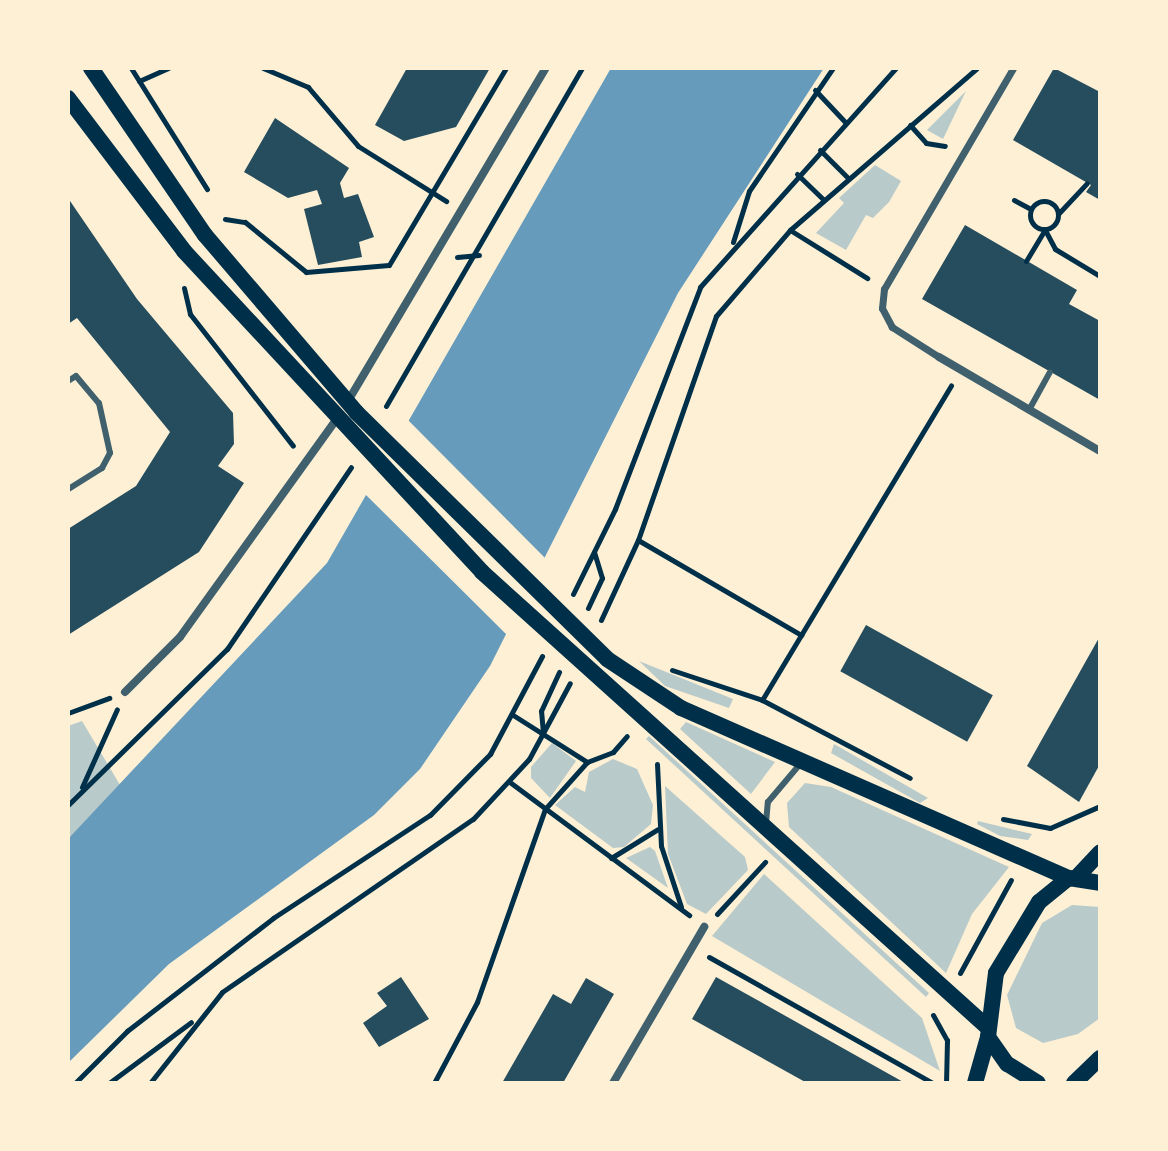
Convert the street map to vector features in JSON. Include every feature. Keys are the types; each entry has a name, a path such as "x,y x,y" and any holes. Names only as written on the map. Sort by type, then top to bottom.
{"main road":[{"path":"91,68 233,270 431,490 607,659 681,708 801,763 1025,860 1073,878 1100,883"},
{"path":"68,98 220,292 354,440 596,679 766,828 945,992 987,1032 1007,1064 1038,1083"},
{"path":"975,1083 996,973 1020,927 1100,852"},
{"path":"1074,1083 1100,1058"}],"street":[{"path":"531,68 539,79"},
{"path":"125,692 180,637 307,467 546,68"},
{"path":"1013,68 960,154 884,289 882,308 892,327 960,371 1100,451"},
{"path":"613,1083 704,927"}],"lane":[{"path":"1029,410 1050,372"},
{"path":"68,381 76,376 86,383 110,442 102,468 68,489"},
{"path":"766,828 768,802 801,763"}],"path":[{"path":"131,68 228,230"},
{"path":"139,81 168,68"},
{"path":"263,68 308,87 358,146 420,188"},
{"path":"220,218 245,222 306,272 389,265 506,68"},
{"path":"400,383 582,68"},
{"path":"732,244 749,191 815,90 833,68"},
{"path":"598,627 638,540 698,353 743,280 790,230 977,68"},
{"path":"815,90 846,123"},
{"path":"910,125 926,143 931,139 960,154"},
{"path":"820,150 848,178"},
{"path":"797,174 824,200"},
{"path":"1026,261 1045,230 1087,183"},
{"path":"1014,200 1031,209"},
{"path":"1031,209 1047,201 1058,214"},
{"path":"1031,209 1031,222 1045,230 1055,249 1100,276"},
{"path":"790,230 884,289"},
{"path":"183,283 190,314 307,467"},
{"path":"762,700 960,371"},
{"path":"68,805 227,649 337,489"},
{"path":"638,540 801,635"},
{"path":"657,661 762,700 917,782"},
{"path":"109,1083 330,913 444,846 511,783 543,734 578,669"},
{"path":"68,713 125,692"},
{"path":"80,792 125,692"},
{"path":"513,715 587,762"},
{"path":"434,1083 477,1002 545,809 587,762 613,752 627,736"},
{"path":"657,763 658,828 682,909"},
{"path":"511,783 704,927 765,862"},
{"path":"991,816 1050,828 1086,816 1100,806"},
{"path":"1086,816 1093,822"},
{"path":"611,858 658,828"},
{"path":"946,1083 947,1040 930,1012 1025,860 1050,828"},
{"path":"691,946 933,1083"},
{"path":"150,1083 193,1021"}],"shaded area":[{"path":"966,91 943,139 927,130"},
{"path":"875,165 901,181 889,202 873,218 866,215 846,250 816,233 844,203 839,198"},
{"path":"639,661 733,699 729,708 665,686"},
{"path":"82,721 120,785 68,839 68,726"},
{"path":"686,722 775,762 751,794 680,729"},
{"path":"649,736 929,993 926,997 646,739"},
{"path":"552,743 576,761 550,798 531,778 531,767"},
{"path":"834,744 928,798 920,803 831,753"},
{"path":"613,759 637,769 653,805 651,824 624,847 613,848 555,805 575,787 585,792 589,772"},
{"path":"805,783 831,787 1009,867 972,914 946,973 789,827 787,803"},
{"path":"665,786 745,857 748,870 706,914 687,904 668,854"},
{"path":"978,821 1032,834 1028,840 1000,836 977,824"},
{"path":"650,847 655,851 668,888 626,858"},
{"path":"764,874 922,1018 940,1071 712,936"},
{"path":"1072,905 1100,907 1100,1018 1078,1034 1043,1043 1016,1028 1007,995 1042,923"}],"water":[{"path":"611,68 824,68 678,293 490,666 420,769 374,815 169,964 68,1063 68,839 327,563"}],"pier":[{"path":"406,418 550,563 510,638 363,492"}],"building":[{"path":"407,68 490,68 456,127 404,141 375,125"},
{"path":"1054,68 1100,92 1100,200 1086,192 1091,185 1013,140"},
{"path":"275,118 349,168 340,183 344,198 358,194 374,237 359,242 362,257 318,265 304,209 322,204 317,190 288,198 244,172"},
{"path":"68,198 137,299 233,413 234,444 218,466 244,483 199,552 68,635 68,529 136,486 170,432 77,318 68,324"},
{"path":"965,225 1077,290 1069,304 1100,321 1100,400 922,299"},
{"path":"866,625 993,695 967,742 840,671"},
{"path":"1100,636 1100,764 1079,802 1027,766"},
{"path":"401,977 429,1019 379,1047 363,1023 387,1006 377,993"},
{"path":"716,977 905,1083 807,1083 692,1019"},
{"path":"586,978 614,994 563,1083 502,1083 553,994 571,1004"}]}
